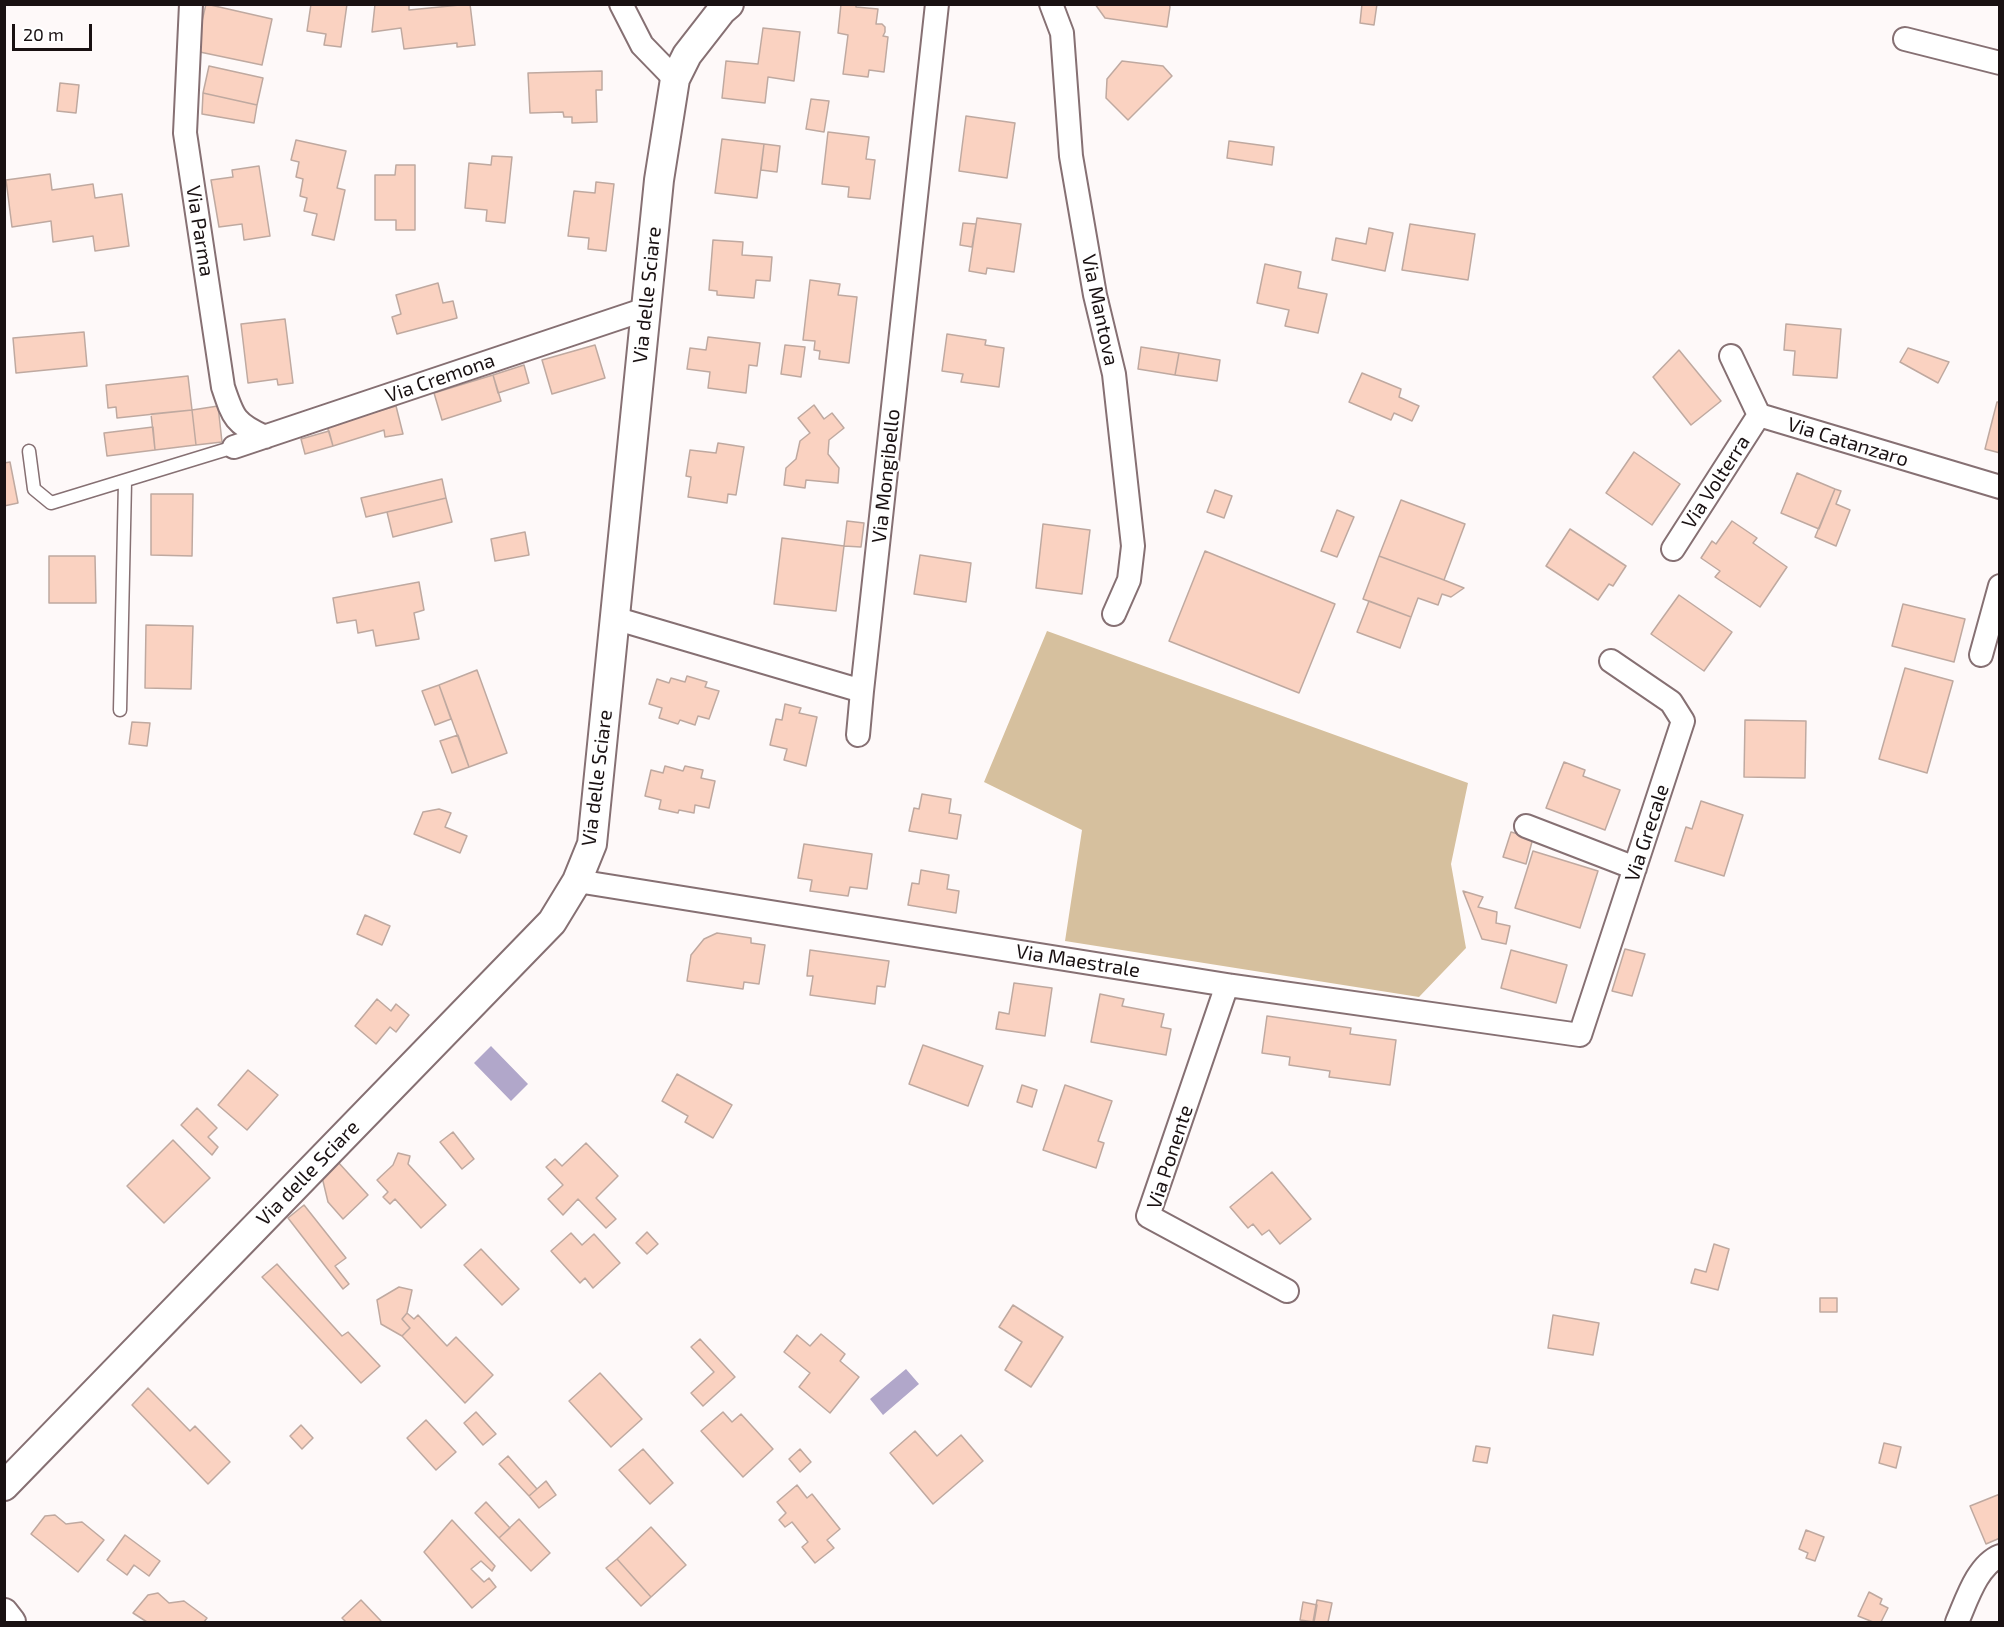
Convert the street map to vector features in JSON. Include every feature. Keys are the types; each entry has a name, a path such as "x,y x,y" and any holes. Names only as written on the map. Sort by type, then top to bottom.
{"street":[{"name":"Via Parma","path":"191,4 185,133 224,387 232,415 246,429 265,437"},
{"path":"621,4 642,45 675,79"},
{"name":"Via delle Sciare","path":"4,1486 552,922 577,881 592,844 659,180 675,79 687,55 729,4"},
{"name":"Via Mongibello","path":"858,735 937,4"},
{"name":"Via Mantova","path":"1051,4 1062,33 1071,156 1095,295 1114,374 1133,546 1130,580 1114,615"},
{"path":"1905,39 2000,63"},
{"name":"Via Cremona","path":"234,447 646,309"},
{"path":"1731,356 1759,415"},
{"name":"Via Catanzaro","path":"1759,415 2000,487"},
{"name":"Via Volterra","path":"1673,549 1759,415"},
{"path":"1981,655 2000,586"},
{"path":"614,618 862,691"},
{"name":"Via Grecale","path":"1580,1035 1683,721 1671,702 1611,661"},
{"path":"1526,826 1635,868"},
{"name":"Via Maestrale","path":"577,881 1227,985 1580,1035"},
{"name":"Via Ponente","path":"1227,985 1148,1216 1287,1291"},
{"path":"1957,1623 1974,1582 1993,1558 2000,1556"},
{"path":"4,1613 10,1623"}],"lane":[{"path":"28,451 34,489 51,503 234,447"},
{"path":"120,710 125,482"}],"shaded area":[{"path":"1047,631 1468,783 1451,864 1466,948 1419,997 1065,941 1082,830 984,782"},
{"path":"491,1046 528,1084 511,1101 474,1063"},
{"path":"906,1369 919,1384 883,1415 870,1399"}],"building":[{"path":"206,4 272,19 262,65 195,51"},
{"path":"311,4 347,4 341,47 324,45 326,34 307,31"},
{"path":"375,4 409,4 409,10 470,4 475,45 457,47 457,43 404,49 401,28 372,32"},
{"path":"841,4 856,4 856,7 878,9 876,24 882,24 885,27 883,36 888,37 884,72 869,70 868,77 843,74 848,35 838,33"},
{"path":"1095,4 1169,4 1167,27 1105,18"},
{"path":"1362,4 1377,4 1374,25 1360,23"},
{"path":"763,28 800,32 794,81 768,77 765,103 722,98 726,61 758,64"},
{"path":"1122,61 1163,66 1172,76 1128,120 1106,98 1107,79"},
{"path":"209,66 263,78 257,105 203,93"},
{"path":"602,71 602,90 596,90 597,122 572,123 572,117 564,117 563,112 530,113 528,73"},
{"path":"60,83 79,85 76,113 57,111"},
{"path":"203,93 257,105 254,123 202,114"},
{"path":"811,99 829,101 824,132 806,129"},
{"path":"966,116 1015,123 1007,178 959,171"},
{"path":"828,132 869,137 866,159 875,160 870,199 848,197 849,187 822,184"},
{"path":"722,139 764,144 757,198 715,193"},
{"path":"296,140 346,151 337,188 345,190 334,240 312,235 317,214 304,211 307,198 300,196 303,179 296,177 299,162 291,160"},
{"path":"1229,141 1274,147 1272,165 1227,158"},
{"path":"764,144 780,146 777,172 761,170"},
{"path":"492,156 512,157 505,223 486,221 487,210 465,208 469,163 491,165"},
{"path":"396,165 415,165 415,230 396,230 396,220 375,220 375,175 395,175"},
{"path":"259,166 270,236 244,240 242,224 219,227 211,180 233,177 232,170"},
{"path":"50,174 52,190 93,184 95,198 122,194 129,246 95,251 93,236 53,242 51,221 12,227 6,180"},
{"path":"596,182 614,184 606,251 588,249 589,238 568,236 574,191 595,193"},
{"path":"977,218 1021,224 1014,272 987,268 986,274 969,271"},
{"path":"963,223 976,224 972,247 960,245"},
{"path":"1410,224 1475,234 1468,280 1402,270"},
{"path":"1369,228 1393,233 1385,271 1332,260 1336,238 1366,244"},
{"path":"713,240 743,242 742,255 772,257 770,281 756,280 754,298 717,295 717,291 709,290"},
{"path":"1265,264 1301,272 1298,288 1327,294 1318,333 1285,326 1289,310 1257,303"},
{"path":"810,280 840,284 838,295 857,297 849,363 819,359 820,351 814,350 815,341 803,340"},
{"path":"438,283 443,303 453,301 457,318 397,334 392,317 401,314 396,295"},
{"path":"285,319 293,383 278,385 277,379 248,383 241,324"},
{"path":"1786,324 1841,329 1837,378 1793,375 1795,351 1784,350"},
{"path":"84,332 87,366 16,373 13,338"},
{"path":"947,334 986,340 985,345 1004,348 999,387 961,382 963,374 942,371"},
{"path":"708,337 760,343 757,366 749,365 746,393 708,388 710,372 687,369 690,348 706,350"},
{"path":"595,345 605,378 552,394 542,360"},
{"path":"785,345 805,347 801,377 781,374"},
{"path":"1141,347 1179,353 1175,375 1138,369"},
{"path":"1908,348 1949,362 1938,383 1900,362"},
{"path":"1679,350 1721,401 1691,425 1653,377"},
{"path":"1179,353 1220,360 1217,381 1175,375"},
{"path":"524,365 529,383 498,393 493,375"},
{"path":"1362,373 1401,389 1399,397 1419,406 1412,421 1394,413 1391,420 1349,402"},
{"path":"493,375 501,401 442,420 434,393"},
{"path":"188,376 192,410 117,418 116,407 108,408 106,385"},
{"path":"1997,402 2000,402 2000,453 1985,449"},
{"path":"814,405 824,419 832,413 844,428 829,440 828,454 839,468 838,483 806,480 805,488 784,485 786,468 796,459 800,441 810,433 798,418"},
{"path":"218,406 222,442 196,445 192,410"},
{"path":"396,406 403,434 385,437 384,430 333,446 327,426"},
{"path":"192,410 196,445 155,450 151,414"},
{"path":"153,427 155,450 107,456 104,433"},
{"path":"329,431 333,446 305,454 301,439"},
{"path":"718,443 744,447 736,495 728,494 727,503 688,497 691,477 686,476 690,450 716,453"},
{"path":"1634,452 1680,484 1652,525 1606,493"},
{"path":"10,462 18,503 4,506 4,463"},
{"path":"1797,473 1835,489 1819,529 1781,513"},
{"path":"442,479 446,498 366,517 361,498"},
{"path":"1835,489 1841,491 1836,504 1850,510 1836,546 1815,537"},
{"path":"1215,490 1232,496 1224,518 1207,512"},
{"path":"151,494 193,494 192,556 151,555"},
{"path":"446,498 452,522 393,537 387,512"},
{"path":"1401,500 1465,524 1444,580 1379,556"},
{"path":"1337,510 1354,517 1337,557 1321,551"},
{"path":"847,521 864,523 861,547 844,546"},
{"path":"1732,521 1757,538 1753,543 1787,567 1760,607 1715,577 1720,571 1701,558 1712,541 1716,544"},
{"path":"1043,524 1090,530 1082,594 1036,588"},
{"path":"1570,529 1626,566 1613,586 1609,584 1598,600 1546,566"},
{"path":"525,532 529,555 495,561 491,539"},
{"path":"782,538 844,546 836,611 774,604"},
{"path":"1205,551 1335,604 1299,693 1169,641"},
{"path":"920,555 971,563 966,602 914,594"},
{"path":"49,556 95,556 96,603 49,603"},
{"path":"1379,556 1464,588 1451,597 1442,594 1438,605 1418,598 1411,617 1363,599"},
{"path":"419,582 424,610 414,613 419,639 376,646 373,630 358,633 356,620 337,623 333,598"},
{"path":"1679,595 1732,632 1704,671 1651,634"},
{"path":"1369,601 1411,617 1400,648 1357,632"},
{"path":"1903,604 1965,619 1954,662 1892,646"},
{"path":"146,625 193,626 191,689 145,688"},
{"path":"1905,668 1953,681 1927,773 1879,759"},
{"path":"477,670 507,753 469,767 439,685"},
{"path":"687,676 707,682 705,687 719,691 709,719 698,716 695,725 680,720 678,724 659,718 662,708 649,704 657,679 669,683 671,678 685,682"},
{"path":"439,685 451,719 435,725 422,691"},
{"path":"785,704 801,708 799,713 817,717 806,766 784,760 787,749 770,745 776,719 782,720"},
{"path":"1745,720 1806,721 1805,778 1744,777"},
{"path":"132,722 150,723 147,746 129,744"},
{"path":"458,735 469,767 452,773 440,741"},
{"path":"1564,762 1585,770 1583,776 1620,790 1605,830 1546,808"},
{"path":"665,766 683,771 685,766 703,770 701,778 715,781 709,808 695,805 694,813 679,810 678,813 659,809 661,800 645,796 651,770 663,773"},
{"path":"922,794 951,799 949,813 961,815 957,839 909,831 914,808 919,809"},
{"path":"1701,801 1743,815 1724,876 1675,861 1686,827 1692,829"},
{"path":"439,809 451,813 445,827 467,836 460,853 414,834 423,812"},
{"path":"1511,832 1533,838 1526,864 1503,857"},
{"path":"804,844 872,854 867,889 850,887 848,896 810,891 812,880 798,878"},
{"path":"1533,851 1598,871 1580,928 1515,908"},
{"path":"921,870 949,875 947,889 959,891 956,913 908,905 912,883 919,884"},
{"path":"1463,891 1483,897 1478,907 1497,912 1496,923 1510,926 1506,944 1482,939"},
{"path":"365,915 390,926 382,945 357,934"},
{"path":"717,933 751,938 751,943 765,945 759,984 744,982 743,989 687,981 691,955 704,939"},
{"path":"1625,949 1645,954 1632,996 1612,991"},
{"path":"810,950 889,961 885,987 877,986 875,1004 810,995 813,976 807,976"},
{"path":"1511,950 1567,965 1556,1003 1501,988"},
{"path":"1014,983 1052,988 1045,1036 996,1029 999,1012 1009,1014"},
{"path":"1100,994 1124,999 1122,1006 1164,1014 1161,1027 1171,1029 1166,1055 1091,1042"},
{"path":"377,999 391,1011 396,1004 409,1015 396,1032 390,1027 376,1044 355,1026"},
{"path":"1267,1016 1351,1028 1350,1034 1396,1040 1390,1085 1329,1077 1330,1071 1289,1065 1290,1057 1262,1053"},
{"path":"923,1045 983,1066 968,1106 909,1084"},
{"path":"248,1070 278,1095 247,1130 218,1105"},
{"path":"677,1074 732,1105 713,1138 685,1122 688,1116 662,1101"},
{"path":"1022,1085 1037,1090 1032,1107 1017,1102"},
{"path":"1065,1085 1112,1101 1098,1141 1104,1143 1096,1168 1043,1150"},
{"path":"197,1108 217,1128 208,1137 218,1147 212,1155 181,1125"},
{"path":"453,1132 474,1159 462,1169 440,1142"},
{"path":"173,1140 210,1178 164,1223 127,1186"},
{"path":"586,1143 618,1176 596,1198 616,1219 606,1228 578,1199 563,1215 548,1199 563,1185 546,1167 555,1159 562,1166"},
{"path":"398,1153 410,1156 408,1164 446,1205 421,1228 395,1199 390,1204 383,1197 388,1192 377,1180 393,1165"},
{"path":"338,1162 368,1195 343,1219 328,1202 322,1177"},
{"path":"1272,1172 1311,1219 1280,1244 1269,1230 1262,1235 1253,1224 1248,1228 1230,1207"},
{"path":"304,1205 346,1258 335,1266 349,1284 343,1289 288,1218"},
{"path":"647,1232 658,1244 647,1254 636,1243"},
{"path":"571,1233 582,1245 594,1234 620,1263 593,1288 585,1278 580,1283 551,1251"},
{"path":"1714,1244 1729,1249 1718,1290 1691,1283 1695,1269 1706,1272"},
{"path":"481,1249 519,1289 502,1305 464,1265"},
{"path":"277,1264 342,1336 348,1332 380,1366 361,1383 262,1277"},
{"path":"399,1287 412,1290 407,1313 402,1319 410,1328 402,1336 381,1324 377,1300"},
{"path":"1820,1298 1837,1298 1837,1312 1820,1312"},
{"path":"1013,1305 1063,1337 1031,1387 1005,1370 1022,1342 999,1327"},
{"path":"407,1313 414,1319 418,1315 447,1346 456,1337 493,1375 465,1403 402,1336 410,1328 402,1319"},
{"path":"1553,1315 1599,1323 1593,1355 1548,1348"},
{"path":"821,1334 845,1354 840,1361 859,1377 830,1413 799,1387 810,1373 784,1352 797,1335 810,1346"},
{"path":"700,1339 735,1377 703,1406 691,1393 714,1372 691,1347"},
{"path":"600,1373 642,1419 611,1447 569,1401"},
{"path":"148,1388 190,1431 195,1426 230,1462 208,1484 132,1405"},
{"path":"476,1412 496,1434 483,1445 464,1423"},
{"path":"723,1412 732,1422 741,1414 773,1449 743,1477 701,1431"},
{"path":"426,1420 456,1452 436,1470 407,1438"},
{"path":"301,1425 313,1438 302,1449 290,1436"},
{"path":"915,1431 937,1456 961,1435 983,1461 933,1504 890,1453"},
{"path":"1884,1443 1901,1447 1896,1468 1879,1463"},
{"path":"1476,1446 1490,1448 1487,1463 1473,1461"},
{"path":"643,1449 673,1483 650,1504 619,1470"},
{"path":"800,1449 811,1462 800,1472 789,1459"},
{"path":"508,1456 537,1489 529,1496 499,1464"},
{"path":"546,1481 556,1495 539,1508 529,1496"},
{"path":"797,1485 807,1498 812,1494 840,1529 827,1540 834,1548 815,1563 802,1547 808,1542 792,1522 785,1527 779,1520 786,1513 777,1502"},
{"path":"2000,1494 2000,1538 1986,1544 1970,1506"},
{"path":"486,1502 510,1528 499,1538 475,1513"},
{"path":"55,1515 66,1524 82,1522 104,1540 78,1572 31,1534 45,1516"},
{"path":"519,1519 550,1553 531,1571 499,1538"},
{"path":"452,1520 495,1566 492,1571 481,1561 471,1569 484,1582 489,1578 496,1587 472,1608 424,1552"},
{"path":"651,1527 686,1565 651,1597 617,1559"},
{"path":"1806,1530 1824,1537 1815,1561 1806,1558 1808,1553 1799,1549"},
{"path":"125,1535 160,1561 149,1576 134,1565 127,1575 107,1560"},
{"path":"617,1559 651,1597 641,1606 606,1568"},
{"path":"1869,1592 1882,1599 1880,1604 1888,1608 1881,1622 1873,1622 1858,1616"},
{"path":"158,1593 169,1603 184,1601 207,1618 204,1622 147,1622 133,1613 148,1595"},
{"path":"361,1600 380,1622 346,1622 342,1618"},
{"path":"1317,1600 1332,1603 1328,1622 1313,1622"},
{"path":"1303,1602 1317,1605 1314,1622 1300,1620"}]}
